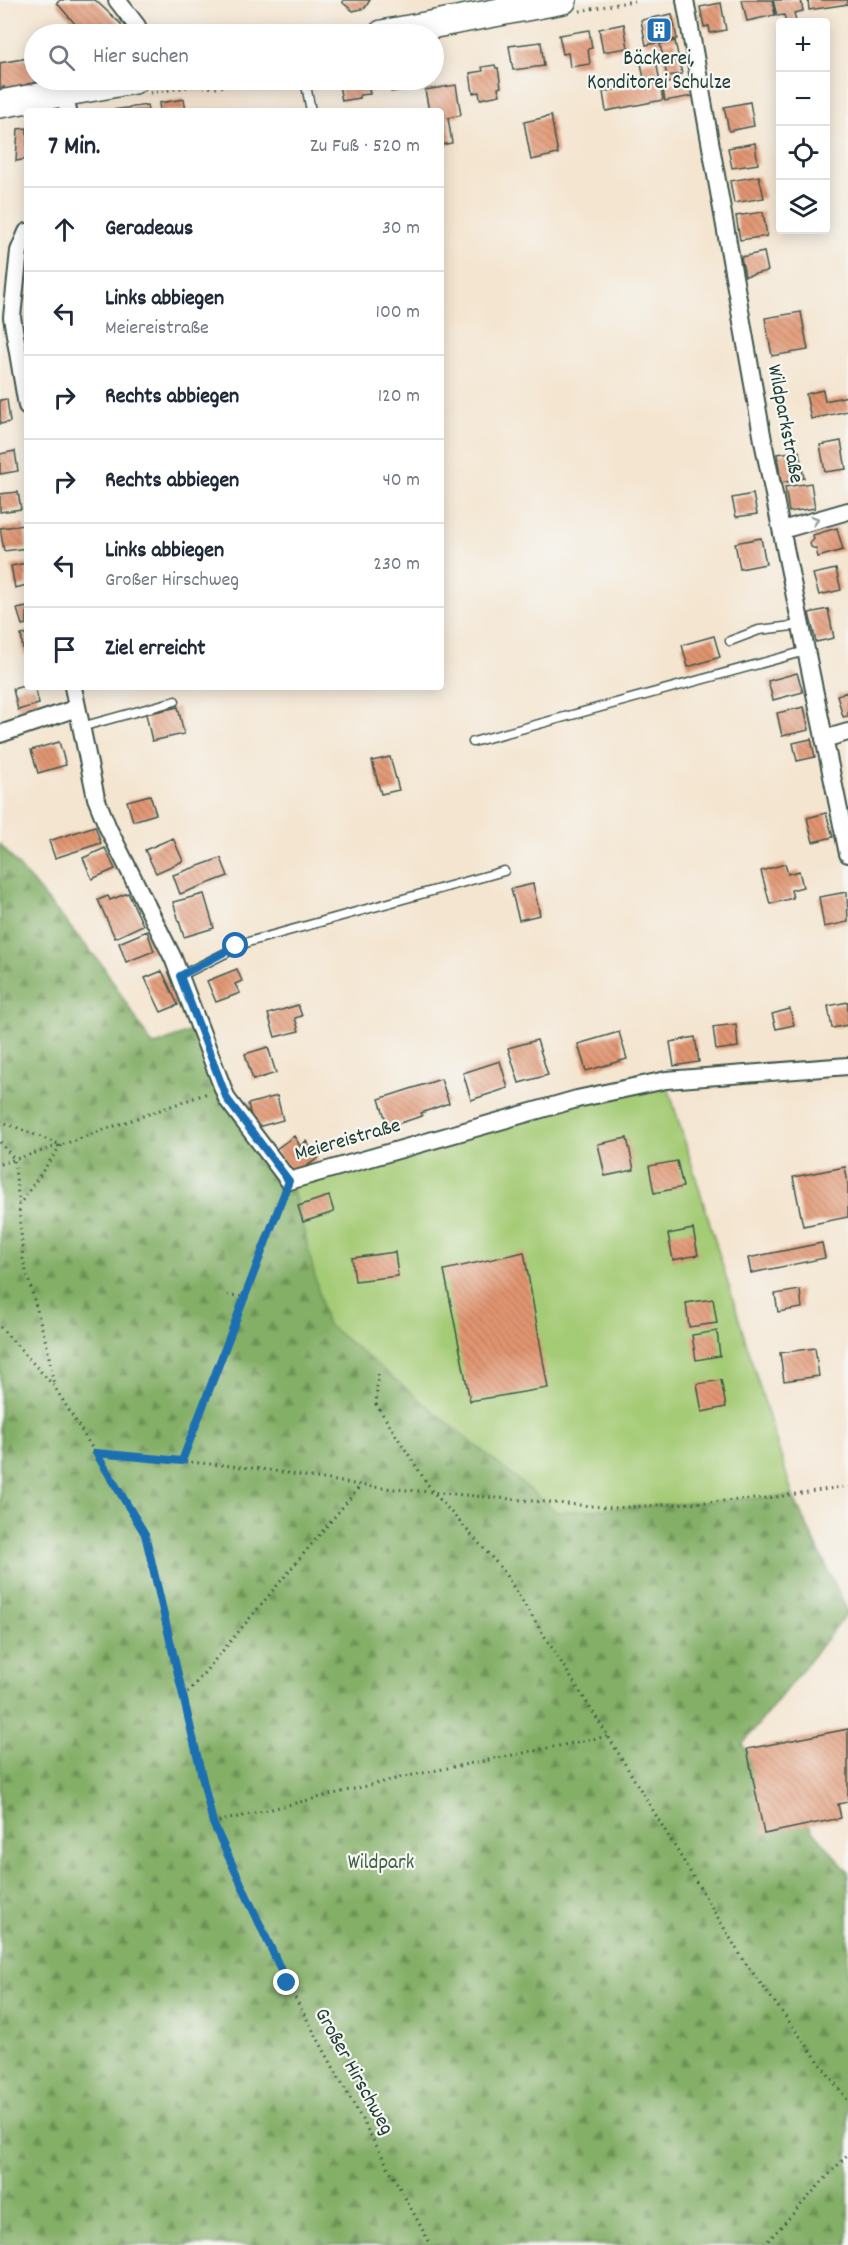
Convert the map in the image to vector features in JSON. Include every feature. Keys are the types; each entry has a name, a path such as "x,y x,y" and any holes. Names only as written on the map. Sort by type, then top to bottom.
{"main road":[{"path":"435,24 563,0"},
{"path":"0,104 66,102 103,90"}],"street":[{"path":"117,0 135,24"},
{"name":"Wildparkstraße","path":"685,0 764,446 824,739 845,820 848,854"},
{"path":"24,239 19,251 12,317 24,388"},
{"path":"782,530 848,511"},
{"name":"Meiereistraße","path":"74,690 96,798 108,828 180,976 201,1027 221,1088 289,1181 577,1099 666,1080 848,1066"},
{"path":"0,734 77,708"},
{"path":"824,739 848,732"}],"lane":[{"path":"307,90 310,108"},
{"path":"730,641 759,630 801,626"},
{"path":"473,742 807,651"},
{"path":"81,727 175,700"},
{"path":"180,976 248,942 504,871"}],"path":[{"path":"0,1164 62,1145 221,1088"},
{"path":"0,1121 62,1145"},
{"path":"0,1142 14,1159 23,1260 47,1346 54,1386"},
{"path":"19,1205 62,1145"},
{"path":"182,1461 289,1181"},
{"path":"228,1296 245,1297"},
{"name":"Großer Hirschweg","path":"0,1327 54,1386 145,1534 213,1823 287,1983 431,2245"},
{"path":"378,1374 376,1404 432,1491 502,1569 608,1736 744,1961 848,2101"},
{"path":"96,1453 262,1470 360,1485 614,1508 769,1498 848,1486"},
{"path":"184,1697 360,1485"},
{"path":"213,1823 408,1776 608,1736"},
{"path":"764,2245 848,2154"}],"green space":[{"name":"Wildpark","path":"0,844 103,966 153,1046 201,1027 221,1088 289,1181 298,1206 557,1512 793,1496 848,1612 742,1745 848,1872 848,2245 0,2245"},
{"path":"666,1080 793,1496 557,1512 326,1323 298,1206 289,1181"}],"building":[{"path":"60,0 95,0 121,24 75,24 57,3"},
{"path":"343,0 370,0 365,8 353,11 343,3"},
{"path":"742,0 772,0 775,15 747,21"},
{"path":"773,0 801,0 803,11 794,13 795,18 777,16"},
{"path":"808,0 848,0 848,4 809,10"},
{"path":"721,3 726,30 710,33 709,26 704,27 700,7"},
{"name":"Bäckerei, Konditorei Schulze","path":"672,14 677,39 646,45 641,20"},
{"path":"624,24 628,48 603,52 599,29"},
{"path":"589,30 592,48 588,49 590,64 570,67 568,53 563,54 559,35"},
{"path":"675,41 682,74 667,76 660,44"},
{"path":"541,42 544,66 513,70 509,46"},
{"path":"24,59 24,90 29,92 6,96 4,87 0,88 0,63"},
{"path":"656,60 663,100 606,111 603,92 645,84 641,63"},
{"path":"495,65 498,68 500,95 480,99 479,92 473,93 470,73 483,71 482,67"},
{"path":"690,78 693,96 665,101 662,84"},
{"path":"456,85 461,115 448,118 452,143 444,144 444,108 428,108 425,90 444,90 444,87"},
{"path":"340,90 369,90 370,94 342,101"},
{"path":"184,99 186,108 160,108 159,103"},
{"path":"750,102 754,126 729,131 724,107"},
{"path":"147,105 148,108 127,108"},
{"path":"551,116 558,154 531,160 524,122"},
{"path":"24,128 24,160 16,161 18,129"},
{"path":"755,143 758,164 732,168 728,148"},
{"path":"759,176 764,198 734,203 730,181"},
{"path":"763,212 767,236 740,240 736,216"},
{"path":"764,252 768,271 745,276 741,257"},
{"path":"801,312 808,350 772,356 765,318"},
{"path":"823,390 825,401 848,396 848,411 811,419 806,394"},
{"path":"7,399 10,422 0,424 0,400"},
{"path":"841,441 846,469 825,472 820,445"},
{"path":"15,451 18,471 0,474 0,454"},
{"path":"799,451 804,478 781,483 777,454"},
{"path":"811,483 815,508 789,512 785,487"},
{"path":"18,492 21,509 0,512 0,494"},
{"path":"753,494 757,514 736,517 732,498"},
{"path":"24,525 24,548 4,551 0,528"},
{"path":"837,528 843,550 818,557 816,549 811,547 810,543 814,539 813,535"},
{"path":"761,538 766,564 740,569 735,543"},
{"path":"24,564 24,586 15,588 11,566"},
{"path":"836,569 841,590 819,595 813,574"},
{"path":"24,608 24,625 22,625 17,609"},
{"path":"828,609 834,638 816,642 809,613"},
{"path":"24,634 24,655 21,635"},
{"path":"714,636 720,657 688,667 682,645"},
{"path":"797,673 803,692 773,700 768,681"},
{"path":"24,686 24,690 36,690 39,704 18,710 13,689"},
{"path":"848,692 848,716 843,717 837,695"},
{"path":"178,707 184,734 152,741 146,714"},
{"path":"804,707 809,730 782,736 777,713"},
{"path":"811,739 815,757 797,761 793,743"},
{"path":"59,742 66,765 38,773 31,750"},
{"path":"390,757 399,790 381,794 372,761"},
{"path":"150,795 156,814 133,821 127,801"},
{"path":"826,813 833,837 813,842 807,818"},
{"path":"95,826 101,843 55,858 49,841"},
{"path":"173,838 183,861 156,873 145,850"},
{"path":"105,848 115,869 92,879 83,858"},
{"path":"221,858 228,876 180,894 173,875"},
{"path":"785,864 788,874 799,871 803,887 791,890 793,898 770,904 761,871"},
{"path":"533,884 540,915 519,920 511,889"},
{"path":"847,892 848,922 824,927 819,897"},
{"path":"128,893 143,925 115,938 98,900 108,896 110,900"},
{"path":"204,894 214,928 184,937 173,902"},
{"path":"147,931 154,951 126,962 119,943"},
{"path":"237,969 242,981 235,984 240,993 216,1002 207,981"},
{"path":"162,971 178,1005 161,1012 145,978"},
{"path":"848,1002 848,1025 832,1028 828,1006"},
{"path":"298,1005 302,1016 295,1018 299,1031 275,1037 268,1014"},
{"path":"790,1009 794,1025 776,1029 772,1014"},
{"path":"736,1024 738,1047 716,1050 713,1027"},
{"path":"619,1032 627,1059 586,1071 578,1044"},
{"path":"695,1037 699,1062 674,1066 670,1042"},
{"path":"537,1040 548,1075 519,1083 508,1048"},
{"path":"268,1047 276,1073 253,1080 245,1054"},
{"path":"500,1061 508,1088 471,1100 463,1073"},
{"path":"441,1079 449,1103 421,1113 422,1116 388,1127 379,1099"},
{"path":"277,1096 283,1120 254,1128 248,1104"},
{"path":"294,1136 300,1146 306,1141 318,1158 293,1176 275,1150"},
{"path":"627,1138 634,1170 605,1176 598,1144"},
{"path":"677,1161 683,1187 654,1193 649,1166"},
{"path":"845,1167 848,1184 848,1217 803,1226 793,1177"},
{"path":"329,1196 334,1212 303,1222 298,1206"},
{"path":"693,1229 698,1255 673,1260 668,1234"},
{"path":"822,1243 825,1258 751,1273 748,1258"},
{"path":"395,1252 398,1276 355,1281 352,1258"},
{"path":"524,1252 548,1388 470,1401 444,1270"},
{"path":"800,1290 802,1308 778,1312 775,1294"},
{"path":"713,1299 717,1323 689,1327 686,1303"},
{"path":"717,1331 720,1356 696,1360 692,1335"},
{"path":"815,1348 819,1376 784,1381 780,1353"},
{"path":"721,1380 726,1407 702,1412 697,1384"},
{"path":"848,1729 848,1802 838,1804 841,1818 764,1834 747,1749"}],"place":[{"name":"Bäckerei, Konditorei Schulze","path":"659,30"}],"route":[{"path":"236,946 180,976 201,1027 221,1088 289,1181 182,1461 96,1453 145,1534 213,1823 287,1983"}]}
